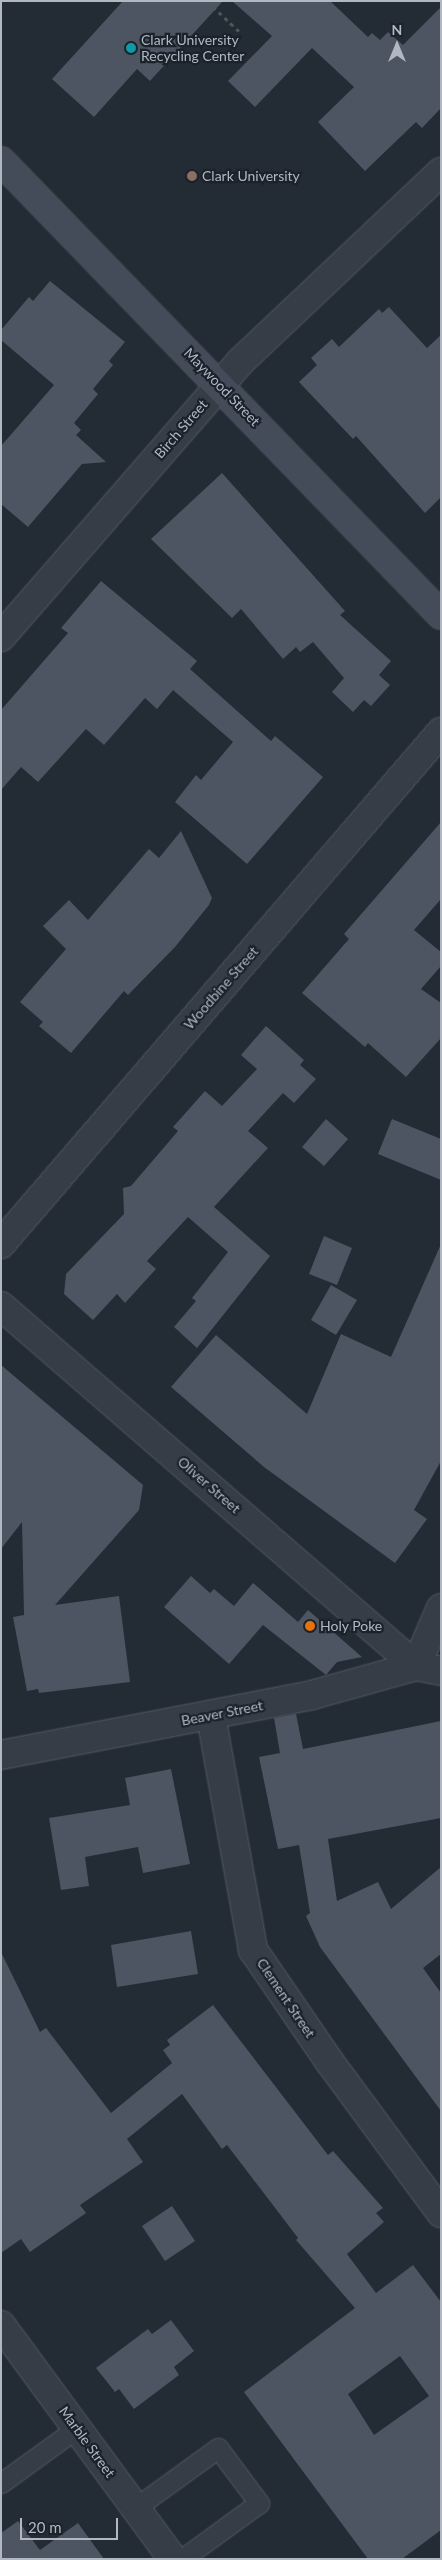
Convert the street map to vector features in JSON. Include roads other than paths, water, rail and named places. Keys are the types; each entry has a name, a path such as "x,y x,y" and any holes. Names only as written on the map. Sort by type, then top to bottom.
{"street":[{"name":"Maywood Street","path":"1,161 441,615"},
{"name":"Birch Street","path":"1,637 240,362 441,172"},
{"name":"Woodbine Street","path":"1,1244 441,732"},
{"name":"Oliver Street","path":"1,1306 382,1633 428,1669"},
{"path":"428,1669 441,1608"},
{"name":"Beaver Street","path":"1,1755 212,1716 428,1669"},
{"name":"Clement Street","path":"212,1716 253,1950 329,2061 441,2213"},
{"name":"Marble Street","path":"1,2325 173,2559"}],"lane":[{"path":"1,2483 77,2428"},
{"path":"135,2508 218,2448 259,2503 182,2559"}],"place":[{"name":"Clark University Recycling Center","path":"131,48"},
{"name":"Clark University","path":"192,176"},
{"name":"Holy Poke","path":"310,1626"}]}
